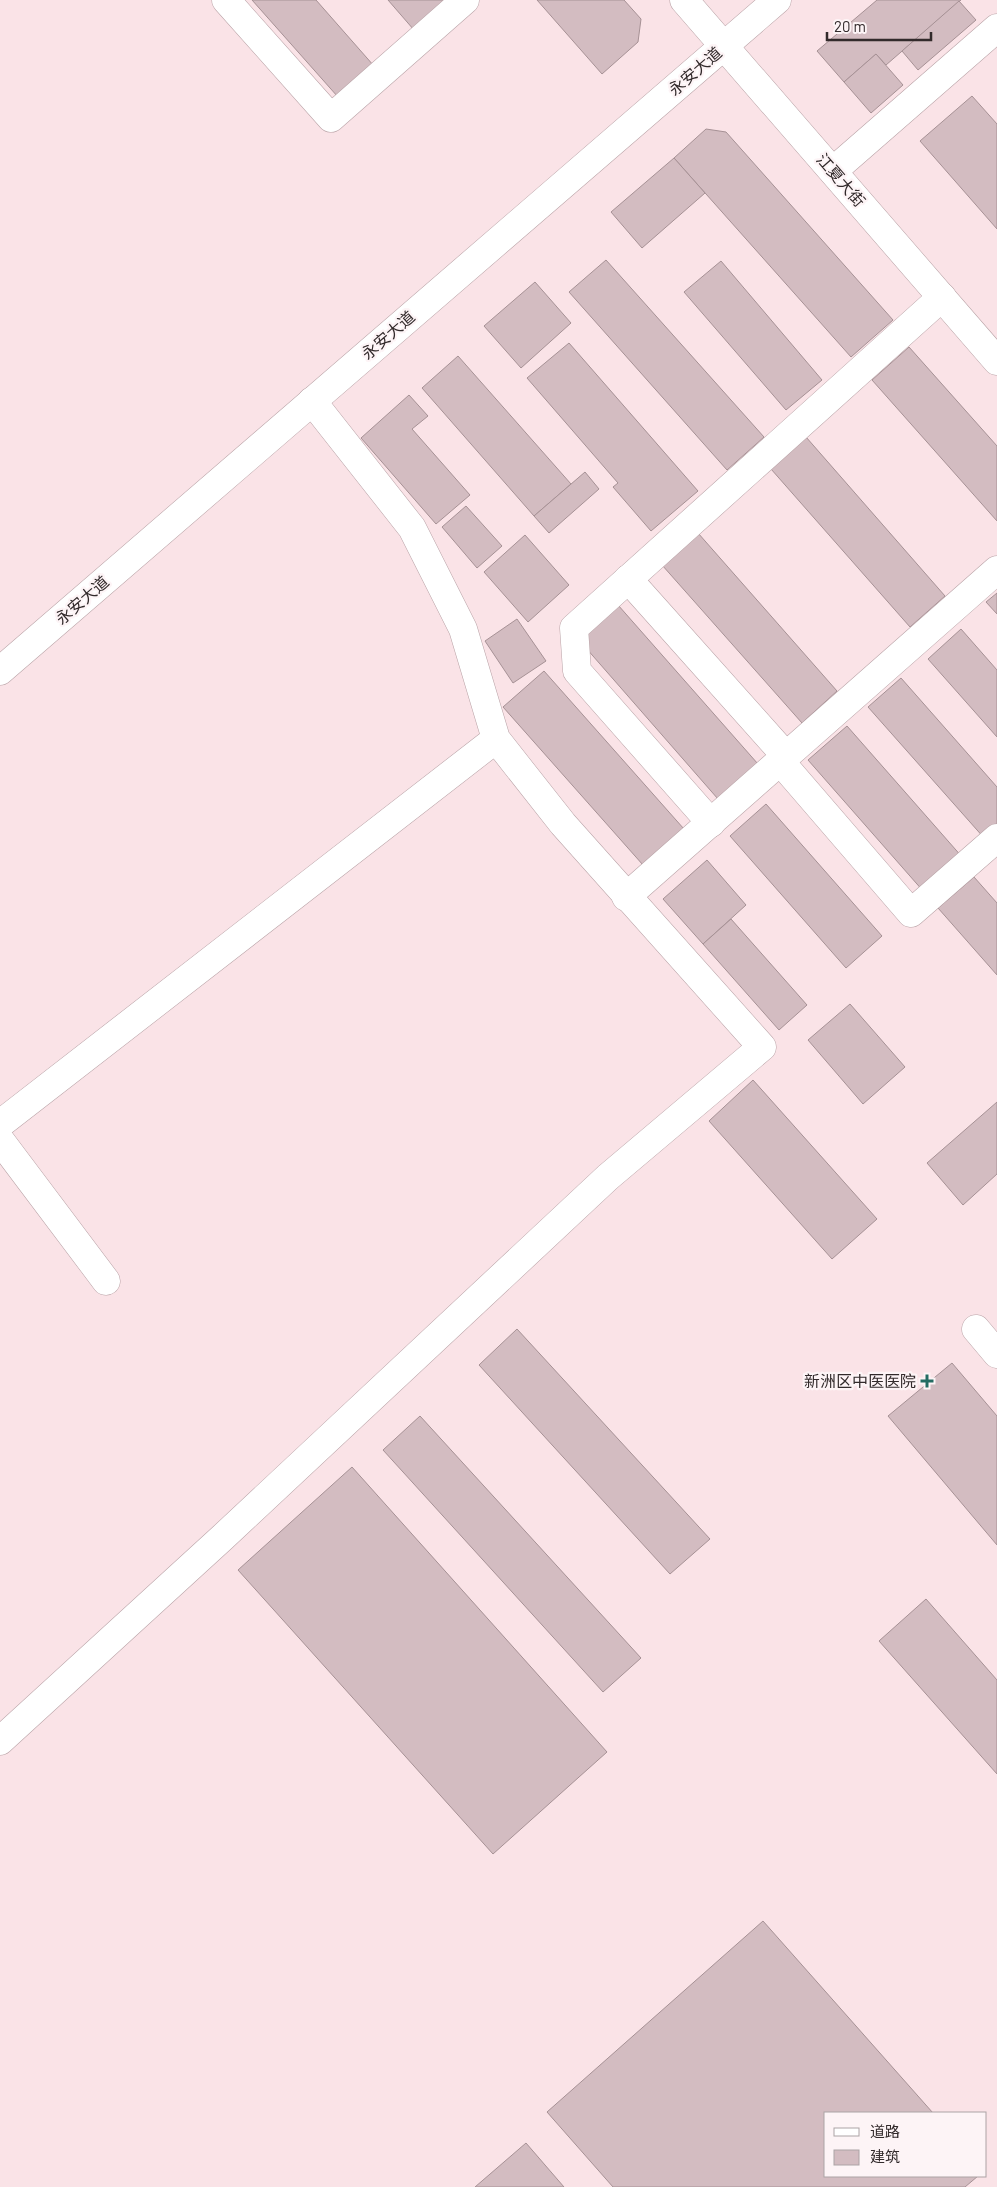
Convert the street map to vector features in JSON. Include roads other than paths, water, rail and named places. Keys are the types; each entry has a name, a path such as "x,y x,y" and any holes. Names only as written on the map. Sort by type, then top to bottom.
{"street":[{"path":"226,0 331,118 465,0"},
{"name":"江夏大街","path":"684,0 997,361"},
{"name":"永安大道","path":"0,671 777,0"},
{"path":"833,171 997,28"},
{"path":"711,823 577,671 574,628 942,297"},
{"path":"0,1741 224,1537 608,1177 762,1048 563,824 496,739 462,629 412,528 312,401"},
{"path":"626,897 997,570"},
{"path":"628,579 783,759 911,913 997,838"},
{"path":"0,1124 496,739"},
{"path":"5,1158 106,1281"},
{"path":"976,1329 997,1354"}],"place":[{"name":"新洲区中医医院","path":"927,1381"}]}
